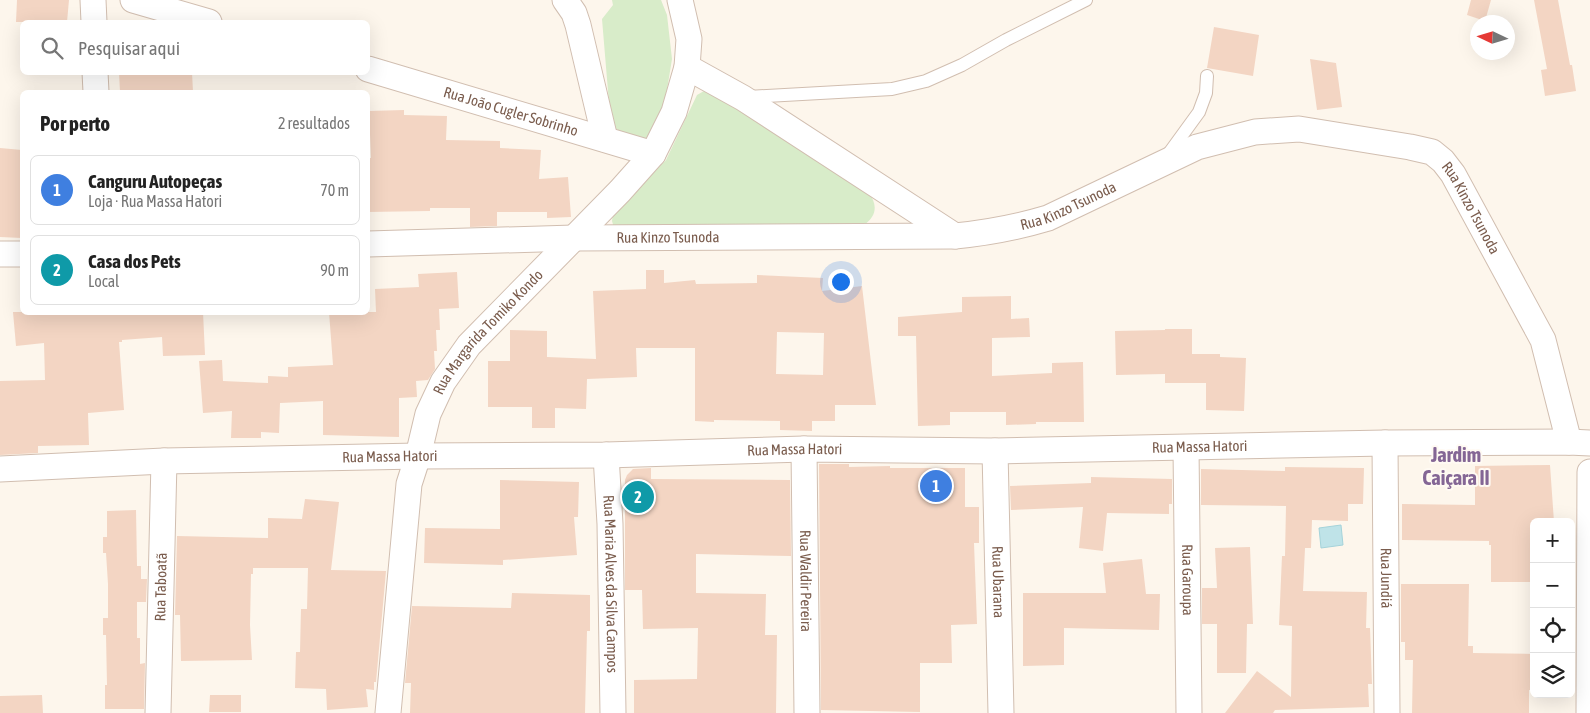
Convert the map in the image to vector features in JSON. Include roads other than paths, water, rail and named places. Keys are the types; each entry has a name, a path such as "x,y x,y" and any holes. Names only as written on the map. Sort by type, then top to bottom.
{"street":[{"path":"94,0 94,20"},
{"path":"133,0 203,20"},
{"path":"565,0 574,13 578,25 605,139"},
{"name":"Rua Margarida Tomiko Kondo","path":"388,713 408,484 418,456 428,414 443,382 469,345 620,191 653,154 674,112 687,67 689,39 680,0"},
{"path":"687,67 743,98 955,236"},
{"name":"Rua João Cugler Sobrinho","path":"370,70 653,154"},
{"path":"95,75 96,90"},
{"name":"Rua Kinzo Tsunoda","path":"370,244 574,238 955,236 976,234 1048,218 1197,147 1255,132 1299,129 1410,147 1432,152 1443,161 1453,174 1543,340 1579,443"},
{"path":"0,254 20,254"},
{"name":"Rua Massa Hatori","path":"0,469 164,461 418,456 606,455 804,449 996,451 1384,443 1579,443"},
{"name":"Rua Jundiá","path":"1384,443 1387,713"},
{"name":"Rua Garoupa","path":"1186,448 1189,713"},
{"name":"Rua Waldir Pereira","path":"804,449 807,713"},
{"name":"Rua Ubarana","path":"996,451 1001,713"},
{"name":"Rua Maria Alves da Silva Campos","path":"606,455 610,524 613,713"},
{"name":"Rua Taboatã","path":"158,713 164,461"},
{"path":"1588,713 1590,472"}],"lane":[{"path":"743,98 892,89 926,81 962,65 1006,40 1086,0"},
{"path":"1161,164 1199,112 1206,93 1207,76"}],"water":[{"path":"1341,525 1343,545 1321,548 1319,528"}],"place":[{"name":"Canguru Autopeças","path":"936,486"},
{"name":"Casa dos Pets","path":"638,497"}],"district":[{"name":"Jardim Caiçara II","path":"1456,466"}]}
